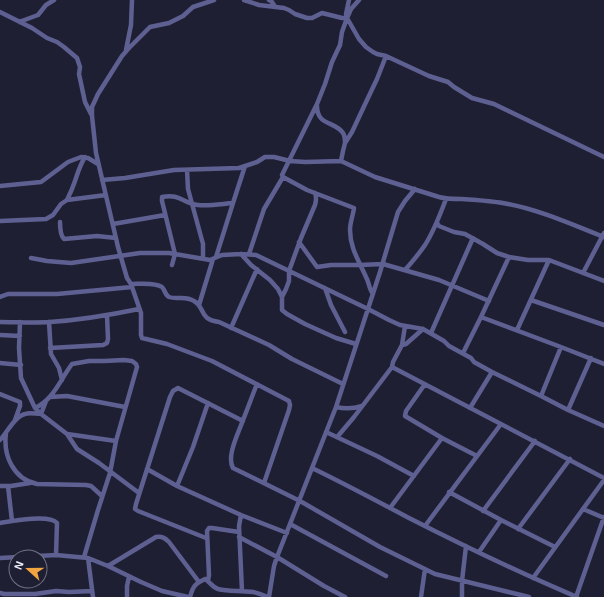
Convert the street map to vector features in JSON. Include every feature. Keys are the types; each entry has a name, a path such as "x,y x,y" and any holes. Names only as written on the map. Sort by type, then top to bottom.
{"street":[{"path":"19,22 38,15 46,5 54,0"},
{"path":"126,51 131,25 132,0"},
{"path":"214,0 193,7 183,16 169,22 150,27 126,51 98,94 92,107 92,116 98,164 127,278 141,313 142,338 167,344 212,361 290,401 290,405 264,483"},
{"path":"244,0 259,5 289,10 295,14 307,18 312,18 322,13 347,18"},
{"path":"269,0 275,7"},
{"path":"349,0 346,14 347,18 366,47 377,54 386,56 438,80 448,82 454,88 472,98 494,104 604,157"},
{"path":"249,254 264,209 283,177 282,175 317,104 332,62 340,45 342,32 347,18 351,9 359,0"},
{"path":"0,12 32,28 64,47 77,58 80,67 79,74 85,102 92,116"},
{"path":"341,161 345,143 352,132 377,79 386,56"},
{"path":"317,104 317,111 321,118 325,122 342,131 345,143"},
{"path":"0,186 41,182 68,162 81,157 88,158 98,164"},
{"path":"67,200 75,182 81,162 85,157"},
{"path":"102,180 174,170 239,168 265,157 274,157 290,161 341,161 375,177 446,200 459,199 508,204 603,235 583,273"},
{"path":"198,305 245,166"},
{"path":"187,170 188,189 191,203 203,244 203,258"},
{"path":"283,177 324,197 354,208 350,228 352,245 373,294"},
{"path":"207,580 214,587 219,589 244,591 259,596 268,597 277,557 336,407 356,344 364,325 398,212 415,190"},
{"path":"282,297 289,281 289,271 299,242 315,205 315,193"},
{"path":"0,221 46,219 53,215 61,204 67,200 106,195"},
{"path":"172,265 175,254 162,198 174,196 196,205 233,203"},
{"path":"315,205 324,197"},
{"path":"405,270 425,245 437,223 446,200"},
{"path":"113,224 165,215"},
{"path":"60,222 61,234 62,238 64,239 96,236 116,238"},
{"path":"437,223 438,226 454,232 465,234 497,253 509,257 528,260 549,260 604,281"},
{"path":"431,333 473,238"},
{"path":"299,242 317,267 343,264 383,264 439,280 489,300"},
{"path":"31,258 71,263 140,253 168,253 210,260 222,255 256,255 388,320 405,326 423,329 444,341 449,346 463,352 474,362 492,372 568,410 604,426"},
{"path":"241,254 278,289 282,297 282,310 287,314 336,338 356,344"},
{"path":"463,352 509,257"},
{"path":"517,330 549,260"},
{"path":"231,328 256,269"},
{"path":"0,296 8,294 57,294 146,283 160,286 164,289 166,295 170,297 184,297 193,300 210,320 219,322 269,345 292,359 343,384"},
{"path":"325,288 331,305 345,332"},
{"path":"532,300 604,326"},
{"path":"0,322 49,322 107,316 139,309"},
{"path":"50,348 103,345 107,343 107,316"},
{"path":"481,317 604,364"},
{"path":"20,322 20,378 35,408 67,434 77,449 99,463 110,473 139,493"},
{"path":"49,322 51,354 59,368 62,380"},
{"path":"338,436 392,367 402,345 405,326"},
{"path":"402,345 406,344 423,329"},
{"path":"0,335 20,336"},
{"path":"541,396 561,347"},
{"path":"568,410 591,358"},
{"path":"35,408 46,401 55,392 72,364 89,361 124,360 132,361 136,364 137,367 116,441 110,473 102,496 86,558 93,597"},
{"path":"0,364 20,365"},
{"path":"392,367 570,459 604,479 533,578"},
{"path":"470,408 492,372"},
{"path":"256,384 234,446 231,459 231,465 233,468 300,501 380,547 435,574 529,597"},
{"path":"425,384 406,411 405,416 442,438 477,456"},
{"path":"206,538 135,509 139,493 173,391 178,388 243,421"},
{"path":"0,394 20,402 14,422"},
{"path":"50,397 67,396 126,407"},
{"path":"41,414 46,401"},
{"path":"177,486 193,447 208,403"},
{"path":"336,407 346,409 362,406"},
{"path":"0,440 21,415 41,414"},
{"path":"425,526 501,424"},
{"path":"326,432 338,436 414,476"},
{"path":"6,433 5,441 8,457 12,466 20,477 30,483"},
{"path":"67,434 116,441"},
{"path":"390,508 442,438"},
{"path":"483,511 535,441"},
{"path":"518,529 570,459"},
{"path":"312,468 466,546 577,597 604,518 583,509"},
{"path":"147,469 177,486 241,515 287,533"},
{"path":"0,486 30,483 45,485 86,485 91,486 102,496"},
{"path":"8,486 12,522"},
{"path":"449,492 483,511 555,547"},
{"path":"241,515 239,534 244,591 250,597"},
{"path":"0,523 35,519 55,520 57,523 56,555"},
{"path":"479,552 501,520"},
{"path":"290,524 386,576"},
{"path":"207,580 209,575 206,538 207,531 209,528 212,528 239,534 324,586 345,597"},
{"path":"108,566 156,537 161,536 169,542 199,582"},
{"path":"462,597 462,581 466,546"},
{"path":"0,558 56,555 86,558 162,590 189,597 194,586 199,582 207,580"},
{"path":"421,597 426,569"},
{"path":"127,597 129,577"},
{"path":"0,593 8,595 35,594 56,591 92,591"}]}
